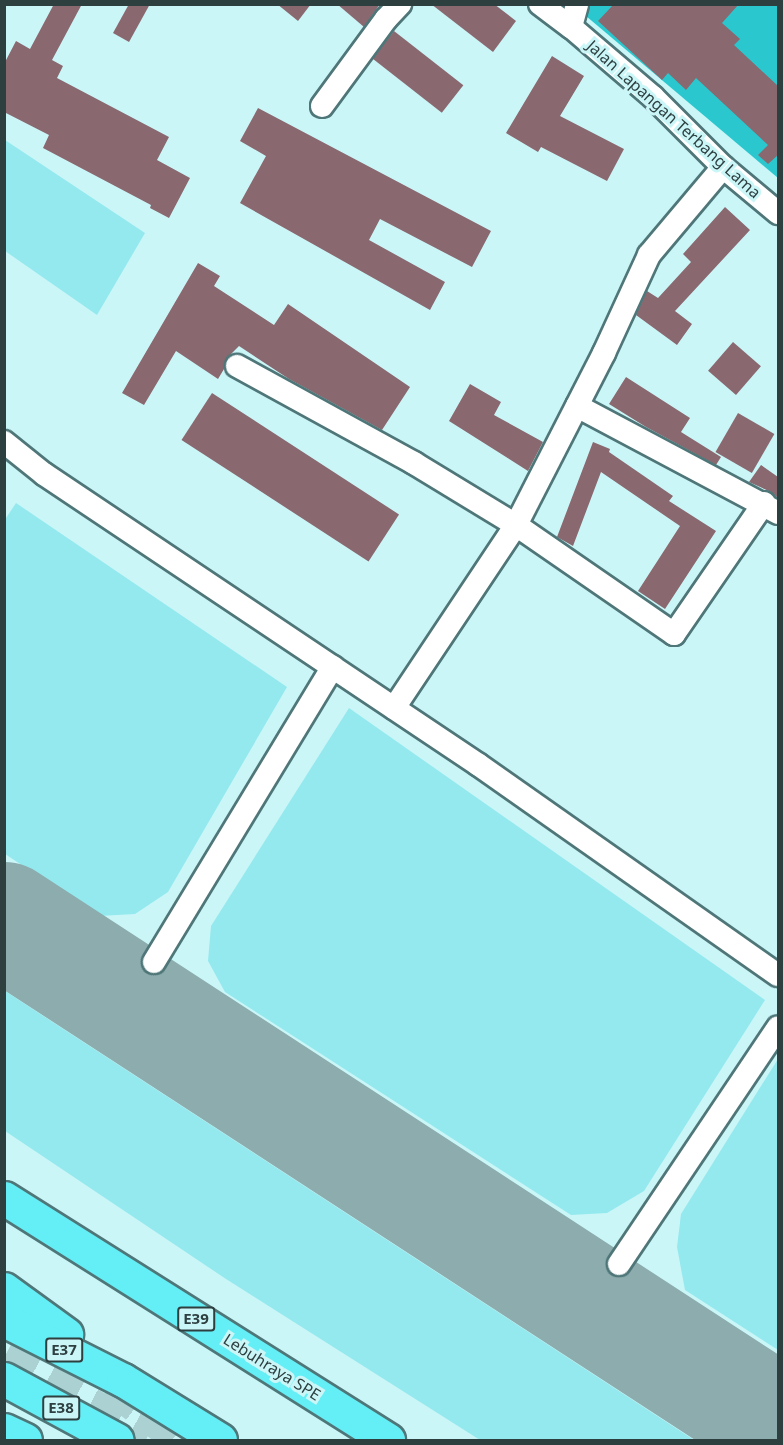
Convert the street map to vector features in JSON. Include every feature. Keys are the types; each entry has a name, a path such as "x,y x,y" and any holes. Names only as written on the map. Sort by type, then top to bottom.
{"highway":[{"name":"Lebuhraya SPE","path":"4,1198 388,1440"},
{"name":"Lebuhraya SPE","path":"4,1212 365,1440"},
{"path":"4,1289 44,1316 123,1380"},
{"name":"E37","path":"4,1320 123,1380 220,1440"},
{"name":"E38","path":"4,1379 117,1440"},
{"path":"4,1430 25,1440"}],"street":[{"path":"322,106 386,19 400,4"},
{"name":"Jalan Lapangan Terbang Lama","path":"540,4 571,27 653,97 723,167 778,213"},
{"path":"571,27 577,4"},
{"path":"394,708 516,525 577,406 649,255 723,167"},
{"path":"237,366 414,463 516,525 675,634 771,508 577,406"},
{"path":"4,442 44,474 394,708 778,975"},
{"path":"154,962 333,667"},
{"path":"619,1264 778,1027"}],"shaded area":[{"path":"573,5 778,5 778,178"},
{"path":"5,140 145,233 97,315 5,251"},
{"path":"16,503 287,687 168,892 135,914 99,916 5,854 4,521"},
{"path":"349,708 765,1000 644,1191 607,1213 571,1215 225,992 208,961 211,926"},
{"path":"5,991 694,1440 480,1440 226,1279 5,1131"},
{"path":"778,1059 778,1350 685,1290 677,1247 681,1214"}],"building":[{"path":"54,4 82,4 52,60 63,66 57,78 169,137 157,160 190,178 169,218 150,208 151,205 43,148 49,135 4,112 4,64 16,41 30,49"},
{"path":"129,4 150,4 129,42 113,33"},
{"path":"277,4 311,4 298,21"},
{"path":"337,4 380,4 364,27"},
{"path":"431,4 494,4 516,21 493,52"},
{"path":"614,4 739,4 722,23 740,39 734,45 778,86 778,155 768,164 758,155 768,145 696,78 686,90 668,73 662,80 598,21"},
{"path":"394,31 463,85 442,113 372,59"},
{"path":"552,56 584,76 560,116 624,149 607,181 541,147 538,152 506,133"},
{"path":"258,108 491,231 472,267 380,219 369,240 445,282 430,310 240,203 266,156 240,141"},
{"path":"725,207 750,230 675,311 692,324 677,345 636,315 647,291 658,298 691,262 683,254"},
{"path":"198,263 220,276 214,286 274,325 288,304 410,387 382,430 289,379 239,346 226,359 224,369 218,379 176,351 144,405 122,393"},
{"path":"733,342 761,366 736,395 708,371"},
{"path":"626,377 690,418 681,432 721,457 716,465 609,404"},
{"path":"470,384 501,402 494,415 543,442 528,471 449,421"},
{"path":"212,393 399,514 369,561 182,440"},
{"path":"738,413 774,434 752,473 716,452"},
{"path":"593,442 610,449 609,452 673,496 669,501 716,531 665,609 638,591 680,526 601,472 573,546 557,537"},
{"path":"761,465 778,477 778,498 771,492 749,482"}],"runway":[{"path":"4,920 778,1424"}],"tunnel":[{"path":"4,1357 148,1435"},
{"path":"110,1386 180,1440"}]}
